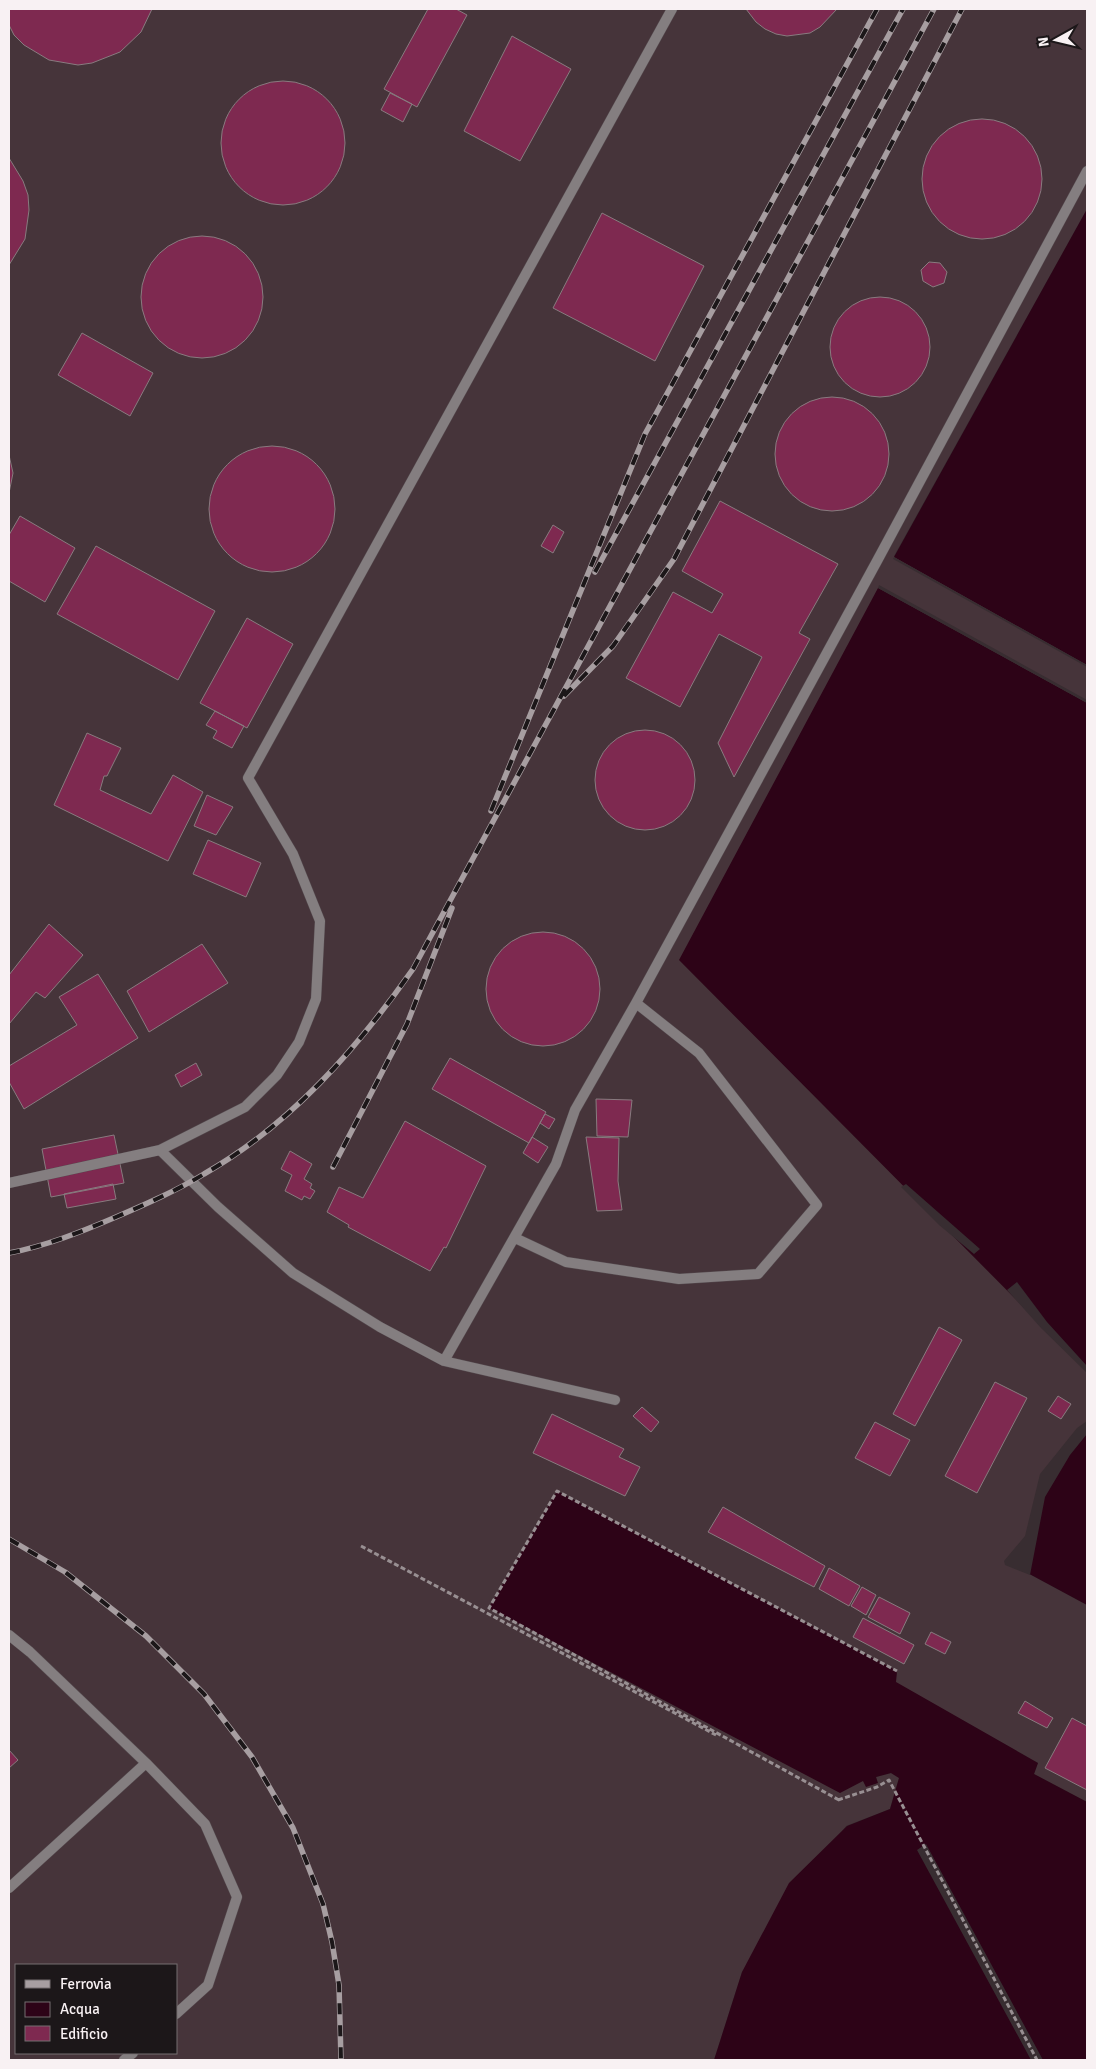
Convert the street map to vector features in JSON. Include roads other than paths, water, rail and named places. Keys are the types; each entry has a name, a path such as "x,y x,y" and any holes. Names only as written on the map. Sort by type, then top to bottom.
{"lane":[{"path":"9,1182 160,1150 245,1107 277,1075 299,1042 316,999 320,921 293,854 248,778 672,9"},
{"path":"444,1361 556,1164 575,1110 636,1003 873,570 1087,171"},
{"path":"515,1238 566,1262 679,1279 758,1274 817,1205 699,1053 636,1003"},
{"path":"160,1150 218,1207 293,1273 380,1328 444,1361 614,1400"},
{"path":"9,1635 30,1652 146,1762 205,1824 238,1897 208,1985 178,2012"},
{"path":"9,1888 146,1762"}],"water":[{"path":"1087,209 1087,665 894,557"},
{"path":"878,588 1087,703 1087,1371 679,960"},
{"path":"1087,1423 1087,1605 1007,1562 1027,1537 1043,1475"},
{"path":"557,1491 897,1671 896,1682 1038,1763 1034,1774 1087,1802 1087,2060 714,2060 742,1972 789,1883 847,1826 890,1809 899,1778 891,1773 876,1777 878,1783 866,1787 863,1781 840,1793 489,1608"}],"railway":[{"path":"491,811 645,434 877,9"},
{"path":"595,572 903,9"},
{"path":"9,1253 63,1238 127,1212 183,1186 235,1154 265,1133 319,1084 344,1057 391,999 413,969 934,9"},
{"path":"564,696 613,646 674,559 962,9"},
{"path":"333,1167 407,1024 452,908"},
{"path":"9,1539 65,1572 146,1636 204,1694 252,1757 293,1828 323,1904 339,1985 341,2060"}]}
